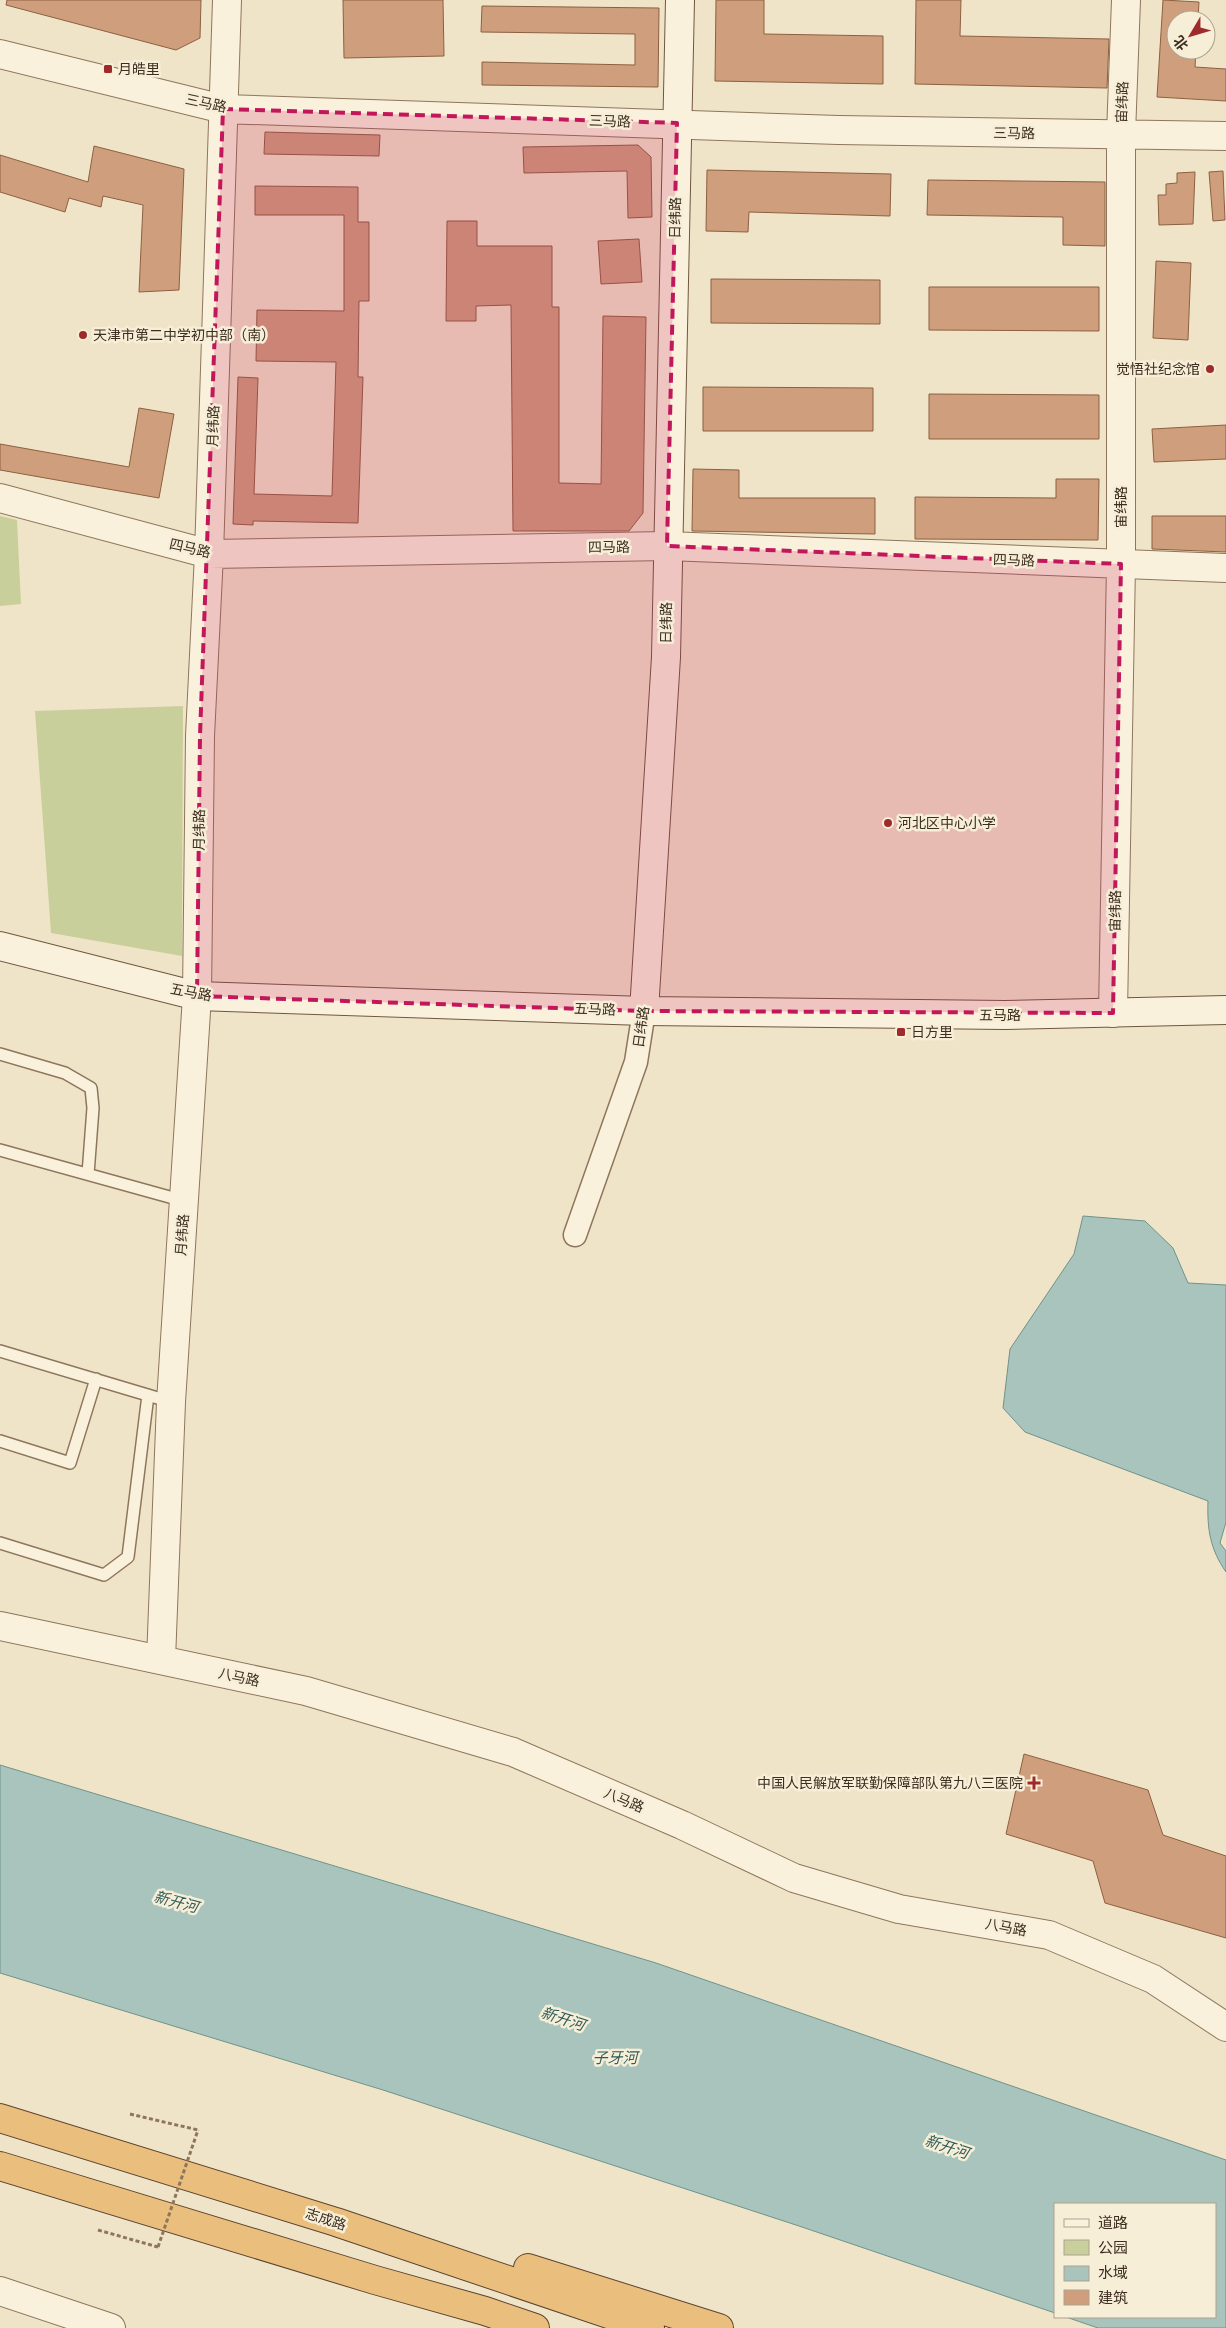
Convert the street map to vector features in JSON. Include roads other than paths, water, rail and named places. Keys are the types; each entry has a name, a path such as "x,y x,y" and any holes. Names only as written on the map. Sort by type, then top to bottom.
{"highway":[{"name":"志成路","path":"0,2118 336,2222 650,2328"},
{"path":"0,2166 485,2311 534,2328"},
{"path":"336,2222 463,2248 719,2328"},
{"path":"266,2247 409,2305 475,2328"}],"street":[{"name":"月纬路","path":"160,1660 160,1398 184,1201 197,996 200,736 209,554 227,0"},
{"name":"日纬路","path":"575,1235 636,1062 644,1011 666,657 680,0"},
{"name":"宙纬路","path":"1113,1013 1121,564 1121,134 1126,0"},
{"name":"三马路","path":"0,54 223,109 677,123 838,130 1226,136"},
{"name":"四马路","path":"0,498 209,554 667,546 1226,568"},
{"name":"五马路","path":"0,946 197,996 644,1011 1005,1016 1226,1010"},
{"name":"八马路","path":"0,1626 306,1691 513,1752 682,1825 794,1878 899,1909 1049,1935 1153,1979 1226,2027"},
{"path":"0,2291 111,2328"}],"lane":[{"path":"0,1054 65,1073 91,1088 93,1108 88,1174"},
{"path":"0,1150 184,1201"},
{"path":"0,1351 160,1398 128,1557 104,1575 0,1543"},
{"path":"0,1441 70,1463 96,1379"}],"water":[{"path":"1083,1216 1145,1221 1173,1248 1188,1283 1226,1285 1226,1522 1220,1543 1226,1551 1226,1572 1213,1547 1208,1521 1208,1501 1025,1432 1003,1408 1010,1349 1074,1254"},
{"name":"子牙河","path":"0,1765 656,1963 1226,2160 1226,2328 1098,2328 1069,2318 1216,2318 1216,2203 1054,2203 1054,2313 799,2226 383,2090 0,1973"}],"place":[{"name":"月皓里","path":"108,69"},
{"name":"天津市第二中学初中部（南）","path":"83,335"},
{"name":"觉悟社纪念馆","path":"1210,369"},
{"name":"河北区中心小学","path":"888,823"},
{"name":"日方里","path":"901,1032"},
{"name":"中国人民解放军联勤保障部队第九八三医院","path":"1034,1783"}],"water label":[{"name":"新开河","path":"176,1902"},
{"name":"新开河","path":"563,2019"},
{"name":"新开河","path":"947,2147"}]}
